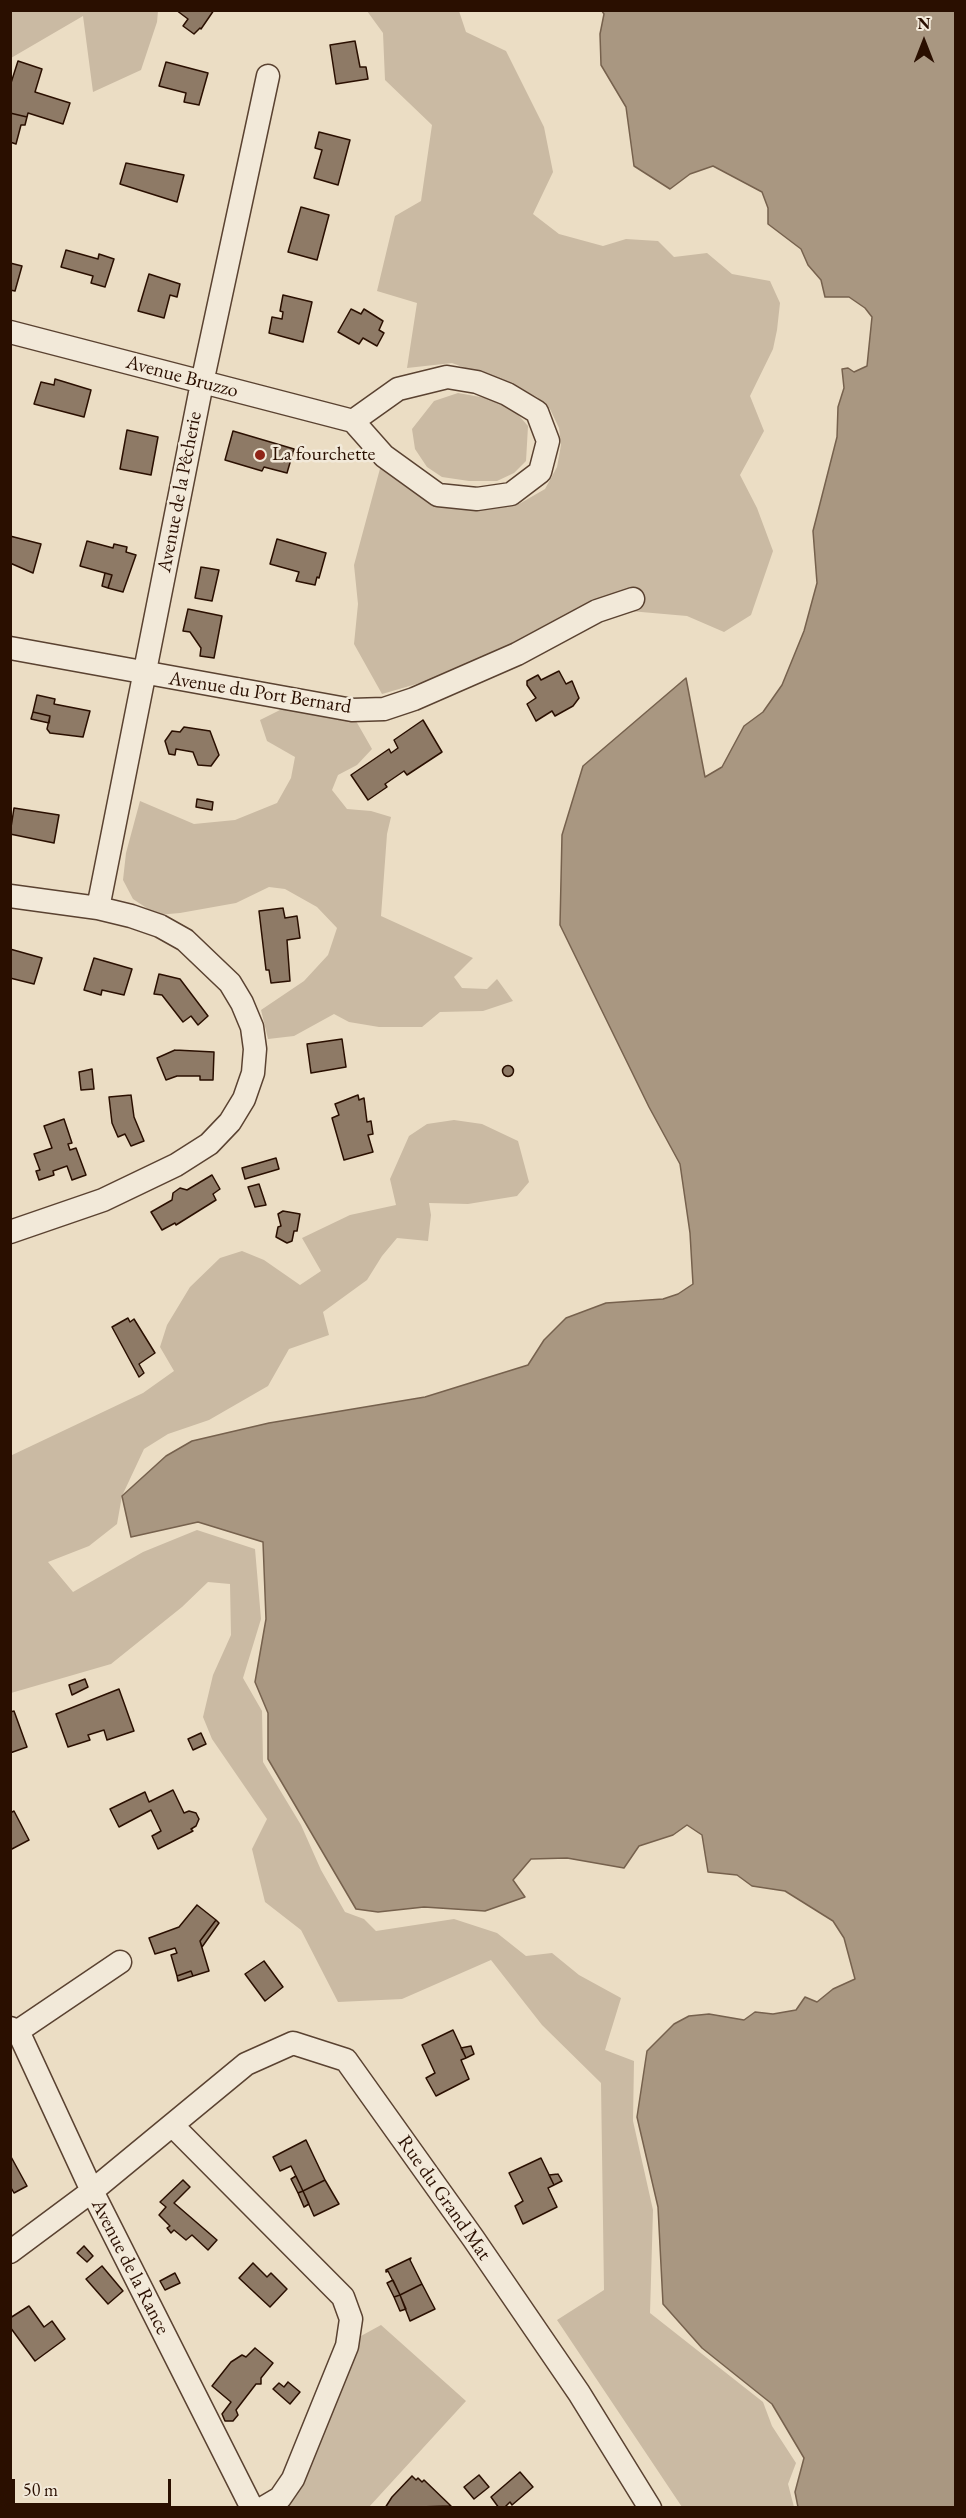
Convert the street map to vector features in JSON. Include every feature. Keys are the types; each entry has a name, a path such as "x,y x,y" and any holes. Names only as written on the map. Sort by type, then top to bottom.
{"street":[{"name":"Avenue de la Pêcherie","path":"98,908 202,383 268,76"},
{"name":"Avenue Bruzzo","path":"10,332 353,421"},
{"path":"447,377 477,382 507,394 537,412 548,441 540,472 512,494 477,499 438,495 384,456 353,421 398,389 447,377"},
{"name":"Avenue du Port Bernard","path":"10,648 352,710 384,709 414,699 517,654 597,611 633,599"},
{"path":"10,896 98,908 160,926 185,940 230,983 252,1027 255,1049 253,1073 244,1099 230,1122 201,1149 176,1165 103,1200 10,1232"},
{"path":"14,2030 120,1962"},
{"name":"Avenue de la Rance","path":"14,2030 92,2191 252,2508"},
{"name":"Rue du Grand Mat","path":"10,2252 92,2191 246,2064 293,2043 346,2060 579,2392 650,2508"},
{"path":"172,2125 343,2297 351,2319 347,2346 293,2479 280,2498 263,2508"}],"shaded area":[{"path":"11,10 158,11 157,22 141,70 93,92 83,16 11,58"},
{"path":"367,11 459,11 466,32 506,51 544,127 553,172 533,214 559,234 603,246 626,239 658,241 674,257 707,253 732,274 770,281 780,303 777,330 773,349 750,396 764,431 740,475 757,508 773,551 751,615 724,632 687,616 584,607 461,671 382,694 354,644 358,604 354,565 381,465 421,493 467,510 487,508 519,504 545,489 557,467 561,445 559,428 550,409 537,397 519,388 452,363 407,368 417,303 377,291 395,216 421,201 432,125 385,80 383,33"},
{"path":"602,11 955,11 955,2507 798,2507 795,2492 804,2458 772,2404 702,2348 663,2304 658,2207 637,2117 647,2051 674,2024 689,2016 709,2014 744,2020 755,2012 773,2014 796,2010 805,1997 817,2002 833,1989 855,1979 844,1938 833,1921 785,1891 752,1886 737,1875 708,1872 702,1835 687,1825 673,1835 639,1846 624,1868 567,1858 531,1859 513,1880 525,1897 485,1911 424,1907 378,1912 356,1909 268,1759 268,1713 255,1682 266,1619 263,1542 198,1522 131,1537 122,1496 166,1456 192,1441 269,1423 425,1397 528,1365 544,1340 566,1318 606,1303 663,1299 678,1294 693,1284 690,1233 680,1164 649,1107 560,925 562,835 583,766 686,678 705,777 722,767 744,726 763,712 782,685 804,631 817,583 813,531 837,437 838,407 844,388 842,369 848,368 854,372 867,366 872,317 865,308 849,297 825,297 821,280 808,265 801,249 768,224 768,208 762,192 713,166 690,174 670,189 634,166 626,107 601,65 600,34 604,14"},
{"path":"458,393 497,400 514,410 528,426 526,461 514,473 497,481 469,481 442,477 427,467 415,449 412,429 434,401"},
{"path":"284,708 356,721 372,749 357,765 338,775 332,790 347,809 371,811 391,817 387,834 381,916 473,958 454,977 462,988 487,989 497,979 513,1001 483,1011 440,1012 422,1027 379,1027 349,1022 334,1014 294,1036 268,1039 261,1010 304,981 328,955 337,928 317,907 285,889 269,887 236,903 180,913 157,915 133,899 123,880 126,853 140,801 194,824 235,820 277,803 291,778 295,757 267,741 260,720"},
{"path":"454,1120 482,1124 518,1141 529,1182 517,1196 468,1204 429,1203 431,1215 428,1241 397,1238 367,1280 323,1312 329,1335 289,1349 268,1386 209,1420 168,1434 144,1449 122,1496 117,1524 89,1546 48,1562 73,1592 143,1552 197,1530 255,1549 261,1619 243,1678 262,1711 263,1762 301,1825 321,1870 345,1912 364,1919 376,1931 454,1919 497,1933 526,1956 552,1953 579,1975 621,1998 605,2050 634,2061 633,2121 653,2210 650,2313 763,2402 772,2426 796,2463 788,2484 794,2507 682,2507 557,2320 604,2290 601,2083 542,2025 491,1960 402,1999 338,2002 301,1930 265,1902 252,1849 267,1819 212,1739 203,1717 213,1675 231,1635 230,1584 208,1582 182,1607 111,1664 11,1693 10,1456 143,1393 174,1371 160,1347 167,1325 190,1287 220,1258 242,1251 264,1260 300,1285 321,1271 302,1238 350,1215 396,1205 390,1179 409,1136 427,1124"},
{"path":"381,2325 466,2401 369,2507 289,2508 350,2351 361,2336"}],"building":[{"path":"176,10 214,10 201,29 194,34 183,26 188,19"},
{"path":"355,41 360,67 366,67 368,79 336,84 330,45"},
{"path":"18,61 42,69 35,92 70,103 63,124 28,113 27,117 10,113 10,86"},
{"path":"166,62 208,73 199,105 184,102 186,93 159,86"},
{"path":"10,113 27,117 25,125 21,125 16,144 10,142"},
{"path":"319,132 350,140 338,185 314,178 322,150 315,148"},
{"path":"126,163 184,175 177,202 120,184"},
{"path":"301,207 329,215 317,260 288,252"},
{"path":"66,250 98,259 99,254 114,259 105,287 91,283 93,276 61,267"},
{"path":"10,263 22,266 15,291 10,290"},
{"path":"149,274 180,284 177,297 170,295 164,318 138,311"},
{"path":"283,295 312,302 303,342 269,333 272,317 282,319 283,312 280,311"},
{"path":"351,309 361,314 364,309 383,321 379,330 384,333 377,346 363,338 359,344 338,332"},
{"path":"55,379 91,390 84,417 34,404 41,382 54,385"},
{"path":"127,430 158,437 151,475 120,469"},
{"name":"La fourchette","path":"233,431 294,449 287,473 264,467 262,471 225,460"},
{"path":"10,536 41,544 33,573 10,563"},
{"path":"277,539 326,553 315,585 296,581 299,572 270,564"},
{"path":"87,541 113,548 114,544 127,547 126,552 136,555 123,592 108,588 112,575 80,566"},
{"path":"201,567 219,570 212,601 195,598"},
{"path":"105,573 112,575 108,588 102,586"},
{"path":"188,609 222,616 214,658 200,656 201,648 190,632 183,631"},
{"path":"559,671 566,684 572,681 579,698 573,706 555,716 552,711 536,721 527,704 536,698 527,685 527,681 538,675 541,680"},
{"path":"37,695 55,699 54,704 90,711 83,737 50,733 47,729 50,716 33,712"},
{"path":"33,712 50,716 49,723 31,719"},
{"path":"423,720 442,752 407,775 404,771 368,800 351,775 389,749 391,753 398,748 394,740"},
{"path":"184,727 210,731 219,755 211,766 198,765 193,752 176,749 175,755 169,754 165,741 172,731 180,732"},
{"path":"197,799 213,802 212,810 196,807"},
{"path":"14,808 59,815 54,843 10,834"},
{"path":"283,908 285,918 297,916 300,938 287,940 290,981 271,983 269,970 266,970 259,911"},
{"path":"10,949 42,958 34,984 10,978"},
{"path":"94,958 132,969 124,995 102,990 101,995 84,990"},
{"path":"159,974 180,979 208,1016 198,1025 191,1016 183,1022 162,995 154,994"},
{"path":"342,1039 346,1067 311,1073 307,1044"},
{"path":"175,1050 214,1052 213,1080 200,1080 200,1076 177,1076 166,1080 157,1058"},
{"path":"508,1066 512,1067 512,1075 508,1076 504,1075 503,1071 504,1067"},
{"path":"92,1069 94,1089 81,1090 79,1072"},
{"path":"131,1095 134,1117 144,1141 131,1146 125,1134 118,1137 112,1123 109,1097"},
{"path":"358,1095 359,1100 364,1098 367,1122 371,1121 373,1134 368,1135 373,1152 344,1160 332,1118 339,1115 335,1104"},
{"path":"64,1119 72,1143 68,1144 70,1150 76,1148 86,1175 72,1180 67,1166 53,1171 54,1175 39,1180 36,1171 40,1170 34,1154 52,1148 44,1126"},
{"path":"276,1158 279,1169 245,1179 242,1168"},
{"path":"212,1175 220,1189 213,1194 216,1200 176,1225 175,1223 162,1230 151,1212 172,1200 173,1193 180,1188 187,1190"},
{"path":"259,1184 266,1205 255,1207 248,1187"},
{"path":"283,1211 300,1214 297,1231 294,1231 292,1241 287,1243 276,1237 278,1227 281,1226 278,1214"},
{"path":"128,1318 130,1322 134,1319 155,1353 139,1364 144,1373 139,1377 112,1327"},
{"path":"85,1679 88,1687 72,1695 69,1685"},
{"path":"119,1689 134,1731 107,1740 104,1730 88,1735 90,1740 68,1747 56,1714"},
{"path":"14,1711 27,1747 10,1753 10,1712"},
{"path":"201,1733 206,1744 193,1750 188,1739"},
{"path":"173,1790 184,1813 189,1811 196,1813 199,1819 196,1826 191,1829 193,1831 158,1849 152,1836 161,1831 151,1810 119,1827 110,1809 145,1792 149,1802"},
{"path":"14,1811 29,1840 10,1850 10,1813"},
{"path":"197,1905 216,1920 200,1941 209,1971 193,1976 191,1971 177,1976 171,1955 177,1953 175,1948 155,1954 149,1938 179,1927"},
{"path":"216,1920 219,1923 202,1947 200,1941"},
{"path":"264,1961 283,1987 265,2001 245,1974"},
{"path":"191,1971 193,1976 178,1981 177,1976"},
{"path":"453,2030 466,2058 461,2060 469,2079 436,2096 426,2078 435,2073 422,2045"},
{"path":"471,2046 474,2054 466,2058 461,2048"},
{"path":"306,2140 325,2180 303,2191 291,2166 280,2171 273,2157"},
{"path":"10,2155 27,2186 14,2193 10,2186"},
{"path":"541,2158 554,2185 548,2188 557,2207 523,2224 515,2206 523,2201 509,2173"},
{"path":"558,2174 562,2181 554,2185 549,2175"},
{"path":"296,2176 303,2191 298,2193 291,2179"},
{"path":"183,2180 190,2187 174,2203 217,2240 208,2250 192,2235 186,2240 174,2230 171,2233 167,2228 170,2226 159,2215 166,2207 160,2202"},
{"path":"325,2180 339,2204 314,2216 303,2191"},
{"path":"303,2191 309,2204 304,2207 298,2193"},
{"path":"84,2246 93,2256 87,2262 77,2253"},
{"path":"411,2258 422,2284 400,2295 386,2270"},
{"path":"253,2263 267,2277 271,2273 287,2289 270,2307 239,2278"},
{"path":"102,2266 123,2291 108,2304 86,2279"},
{"path":"175,2273 180,2283 165,2290 160,2281"},
{"path":"393,2280 400,2295 394,2297 387,2283"},
{"path":"422,2284 435,2309 410,2321 400,2295"},
{"path":"400,2295 406,2309 400,2311 394,2297"},
{"path":"29,2306 44,2327 52,2321 65,2339 35,2361 10,2327 10,2318"},
{"path":"255,2348 273,2363 261,2378 261,2384 256,2384 236,2410 238,2415 233,2421 225,2421 222,2414 231,2402 212,2386 231,2362 242,2355 246,2357"},
{"path":"288,2382 300,2392 290,2404 273,2389 279,2383 284,2387"},
{"path":"520,2472 533,2487 512,2505 510,2502 504,2508 499,2508 491,2497"},
{"path":"479,2475 489,2487 474,2499 464,2487"},
{"path":"412,2476 422,2482 424,2480 451,2506 385,2508"}],"place":[{"name":"La fourchette","path":"260,455"}]}
